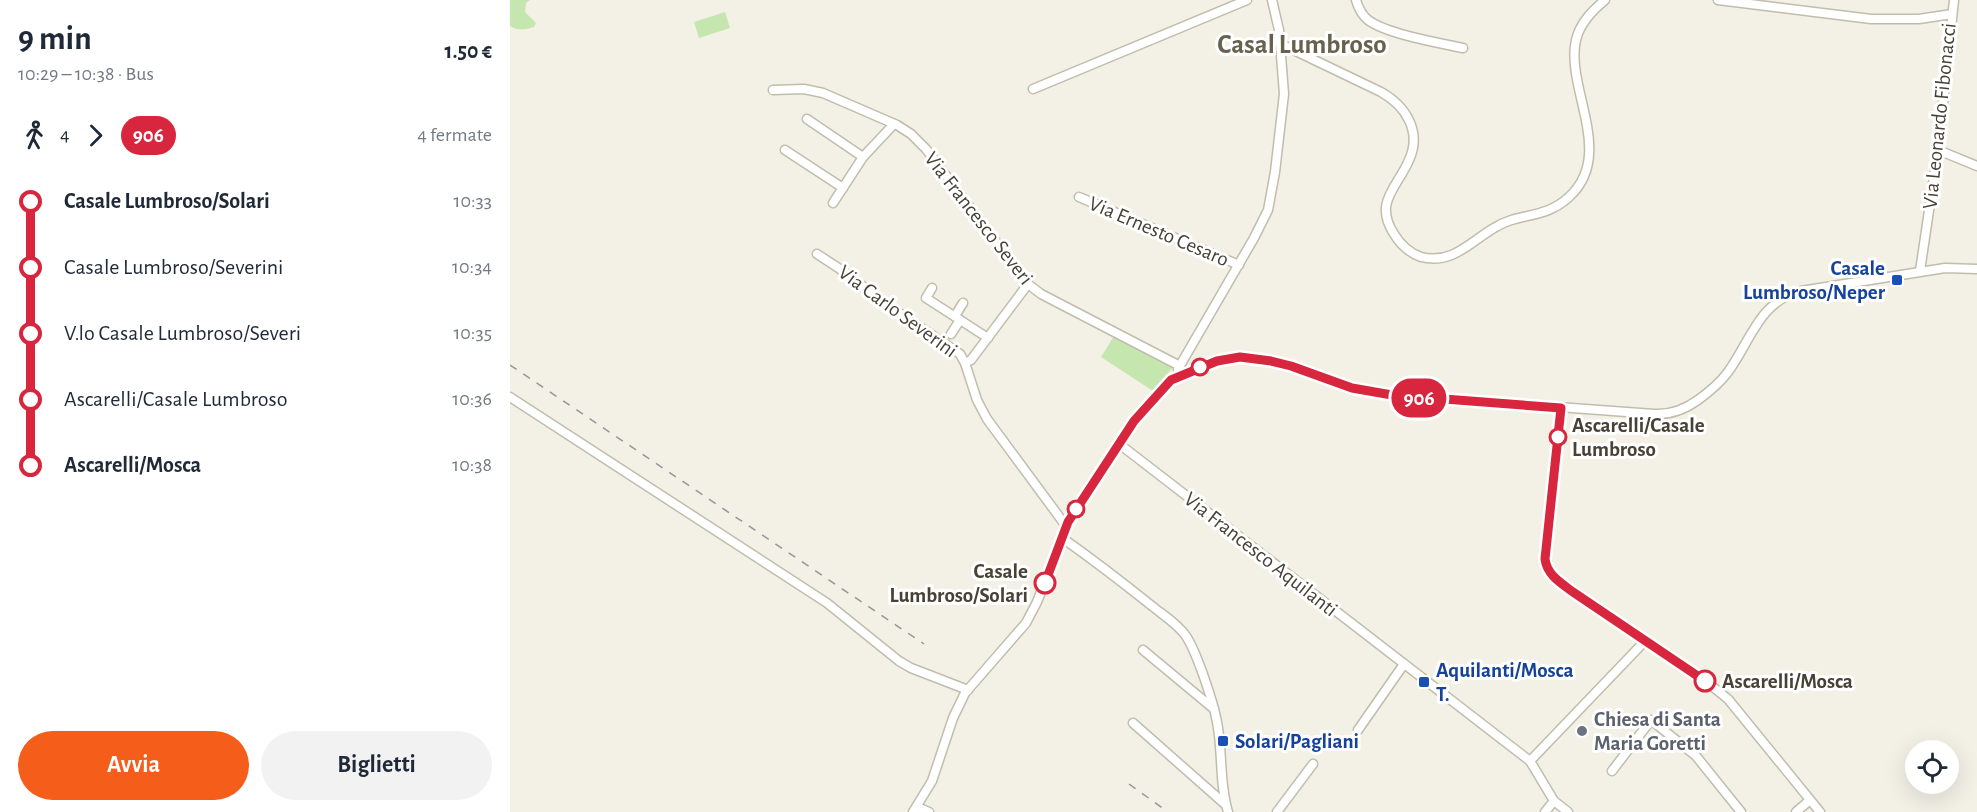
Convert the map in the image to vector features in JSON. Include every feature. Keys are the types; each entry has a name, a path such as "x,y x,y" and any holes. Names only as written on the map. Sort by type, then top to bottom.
{"street":[{"path":"1033,89 1248,0"},
{"path":"929,812 915,810 932,781 953,718 968,690 1026,623 1037,602 1066,526 1135,419 1171,380 1265,219 1272,189 1284,101 1279,25 1272,0"},
{"path":"1356,0 1364,16 1374,23 1418,38 1463,48"},
{"path":"1281,44 1384,93 1404,112 1412,128 1414,145 1408,162 1388,195 1387,220 1395,237 1410,251 1421,256 1442,258 1461,251 1503,223 1554,208 1578,187 1585,172 1589,144 1585,110 1575,67 1575,45 1584,21 1605,0"},
{"name":"Via Leonardo Fibonacci","path":"1718,0 1871,19 1919,19 1952,14 1938,150 1920,272"},
{"path":"1952,14 1954,0"},
{"name":"Via Francesco Severi","path":"773,90 817,91 908,132 922,144 1028,284 1041,294 1180,366"},
{"path":"807,119 863,157"},
{"path":"833,203 863,157 894,124"},
{"path":"785,150 843,188"},
{"path":"1938,150 1977,166"},
{"name":"Via Ernesto Cesaro","path":"1078,197 1239,265"},
{"name":"Via Carlo Severini","path":"817,254 960,354 975,396 987,419 1066,526"},
{"path":"1171,380 1221,360 1247,357 1286,365 1366,391 1419,398 1659,415 1680,410 1700,399 1722,380 1740,355 1762,316 1781,298 1801,291 1946,268 1975,267"},
{"path":"965,363 971,360 1028,284"},
{"path":"932,288 926,298 988,338"},
{"path":"951,334 963,303"},
{"path":"510,397 827,603 899,661 910,668 968,690"},
{"path":"1561,408 1546,548 1547,567 1555,578 1569,589 1728,699 1820,812"},
{"name":"Via Francesco Aquilanti","path":"1118,443 1530,761 1554,801 1568,812"},
{"path":"1061,537 1132,590 1183,632 1191,645 1214,709 1220,738 1223,791 1227,809"},
{"path":"1530,761 1645,641"},
{"path":"1143,650 1214,709"},
{"path":"1358,730 1404,664"},
{"path":"1612,771 1651,720 1696,756 1741,812"},
{"path":"1134,723 1227,809"},
{"path":"1277,812 1313,764"},
{"path":"1796,812 1810,800"},
{"path":"1545,812 1554,801"}],"green space":[{"path":"510,0 530,0 526,3 525,12 536,23 534,27 522,30 510,26"},
{"path":"725,12 730,28 699,38 694,22"},
{"path":"1114,336 1174,366 1153,391 1101,357"}],"railway":[{"path":"510,365 924,644"},
{"path":"1129,784 1168,812"}],"bus line":[{"name":"906","path":"1045,583 1068,522 1095,483 1123,435 1149,402 1171,380 1221,360 1247,357 1277,362 1366,391 1419,398 1561,408 1545,559 1550,573 1573,592 1705,681"}],"place":[{"name":"Casale Lumbroso/Neper","path":"1897,280"},
{"name":"Ascarelli/Casale Lumbroso","path":"1558,437"},
{"name":"Casale Lumbroso/Solari","path":"1045,583"},
{"name":"Ascarelli/Mosca","path":"1705,681"},
{"name":"Aquilanti/Mosca T.","path":"1424,682"},
{"name":"Chiesa di Santa Maria Goretti","path":"1582,731"},
{"name":"Solari/Pagliani","path":"1223,741"}],"district":[{"name":"Casal Lumbroso","path":"1302,44"}]}
